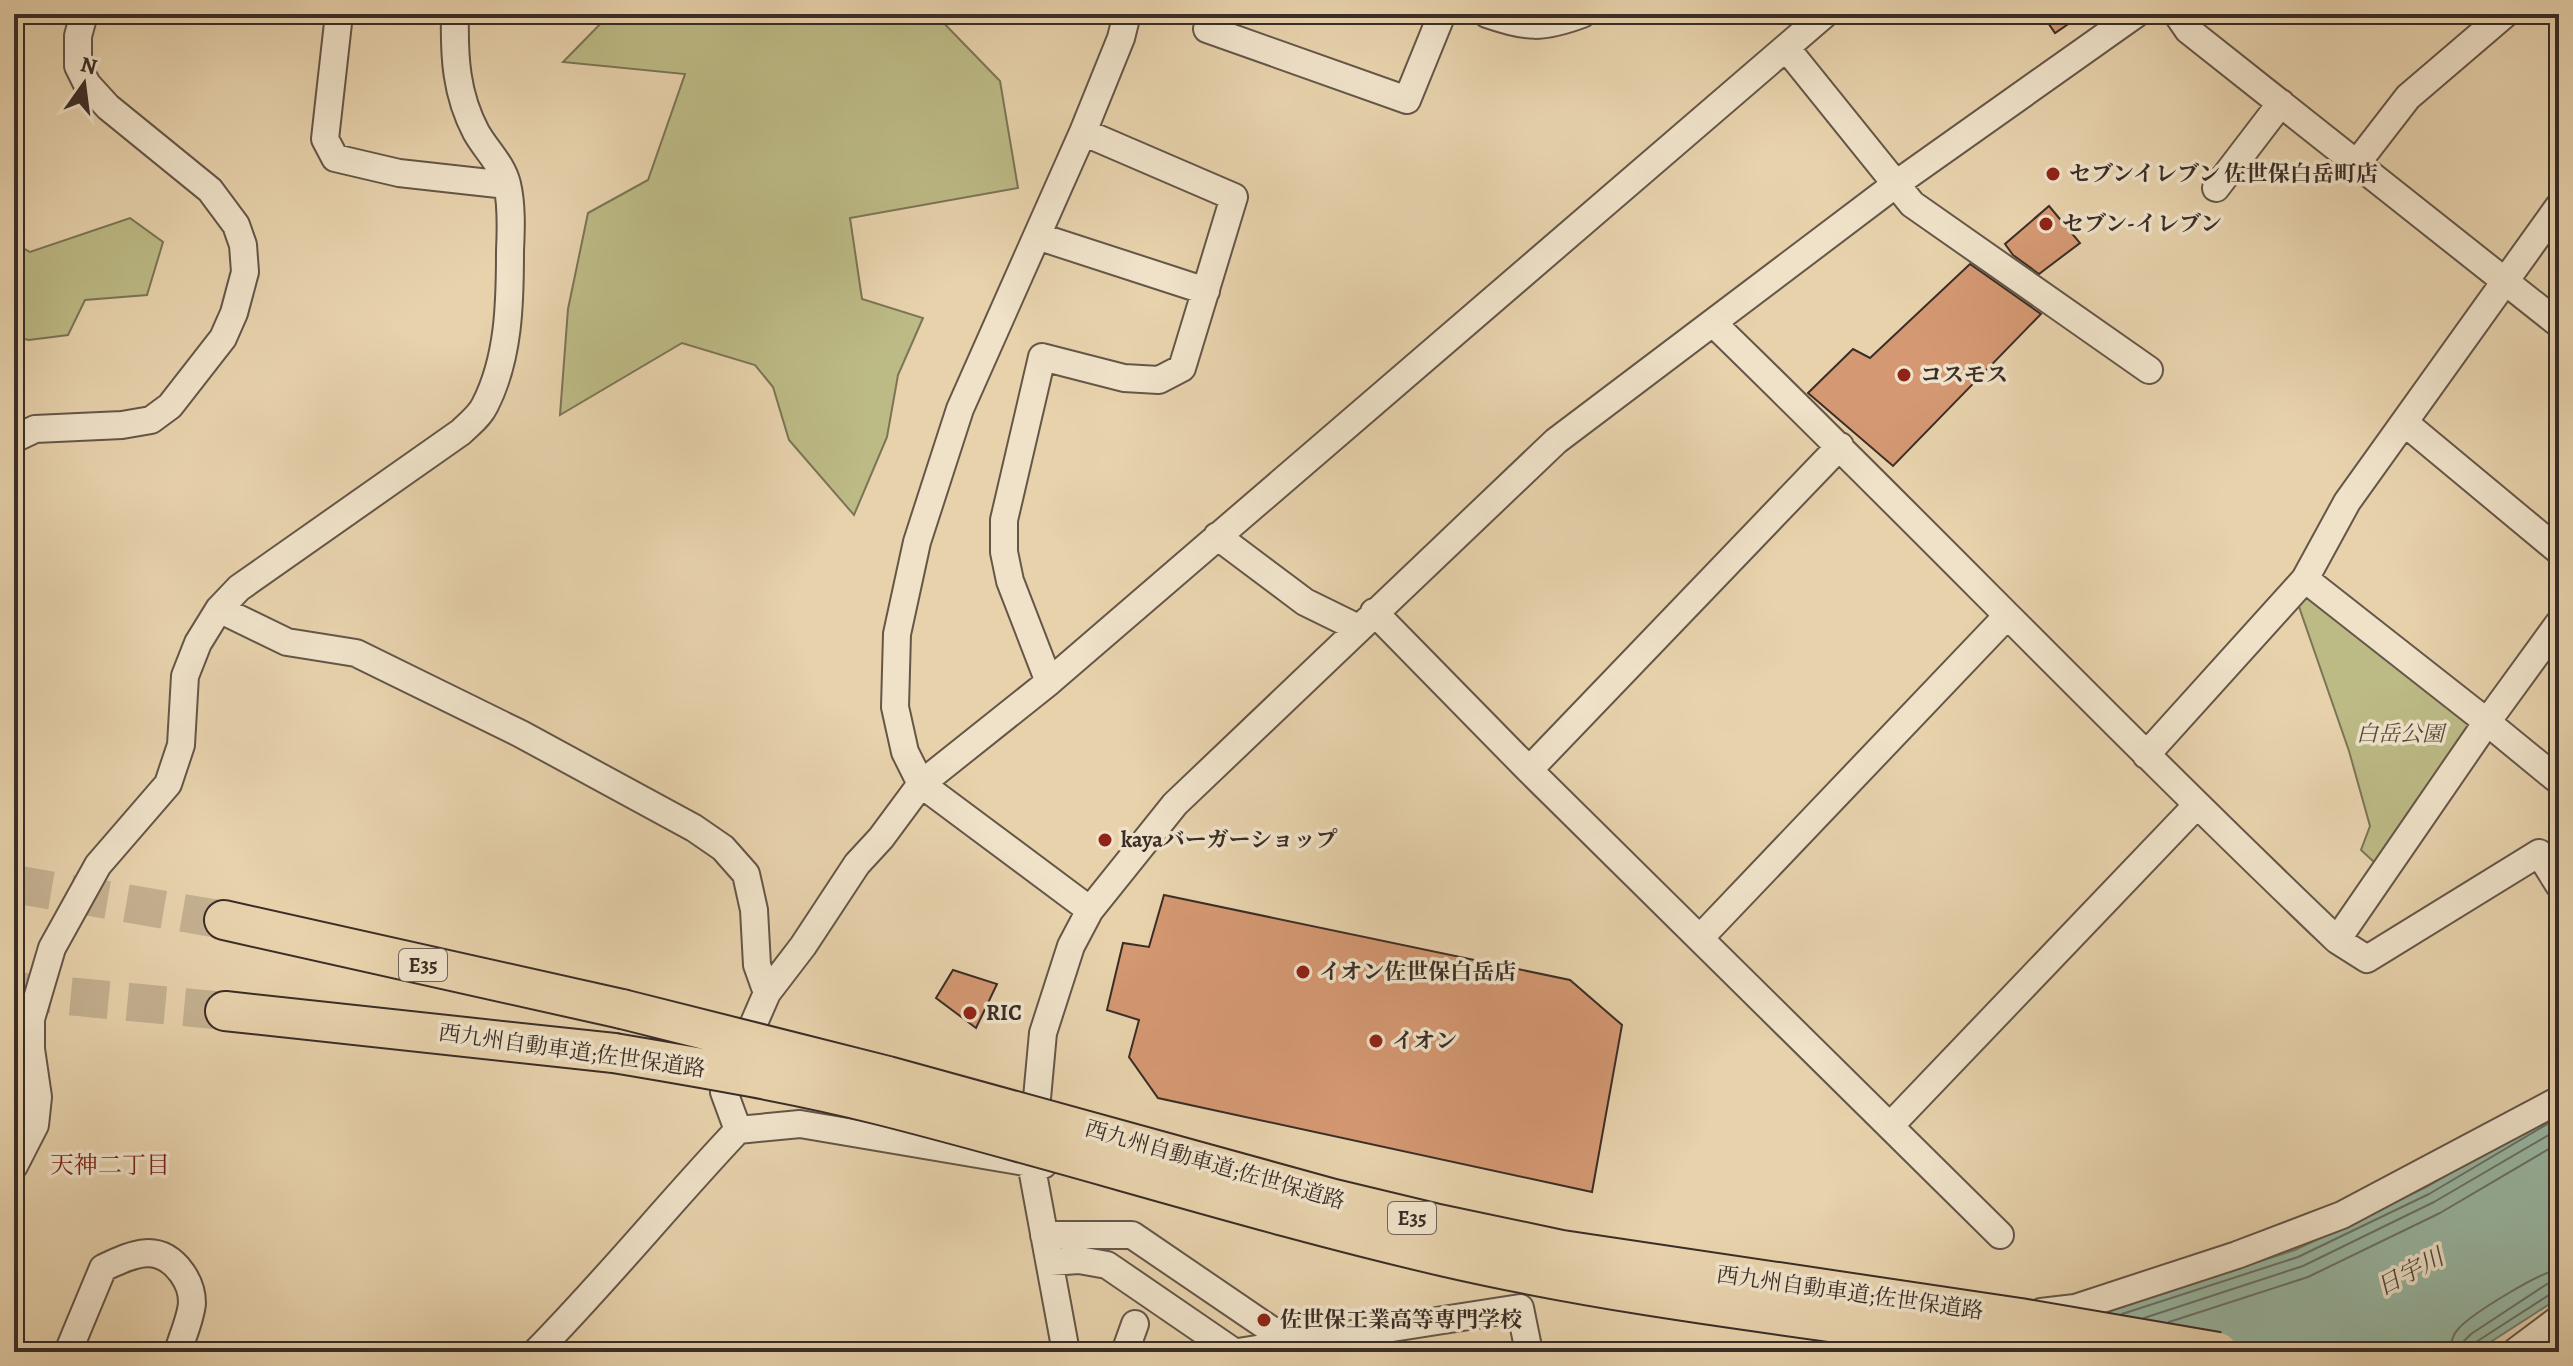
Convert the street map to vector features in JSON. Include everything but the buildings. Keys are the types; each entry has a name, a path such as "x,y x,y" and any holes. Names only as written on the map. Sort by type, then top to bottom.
{"highway":[{"name":"西九州自動車道;佐世保道路","path":"224,920 622,1009 888,1076 1334,1199 1434,1223 1562,1250 2020,1318 2218,1352"},
{"name":"西九州自動車道;佐世保道路","path":"225,1011 614,1053 706,1068 877,1104 1449,1258 1681,1300 2046,1346"}],"street":[{"path":"14,439 35,429 122,425 151,420 170,406 223,338 234,313 245,272 243,245 236,225 210,190 119,117 87,84 78,66 78,36 84,14"},
{"path":"339,14 325,139 335,158 399,173 507,185"},
{"path":"14,1166 35,1125 38,1097 31,1049 31,1019 52,948 98,865 168,784 181,745 185,676 198,643 219,609 239,588 461,432 484,409 499,373 508,321 511,229 507,185 499,165 477,134 460,98 454,55 455,14"},
{"path":"1090,910 921,784 905,752 895,707 897,634 917,542 960,409 1083,132 1121,38 1127,14"},
{"path":"1211,14 1207,29 1407,100 1442,14"},
{"path":"1487,14 1519,25 1554,25 1582,14"},
{"path":"738,1130 724,1092 767,993 803,946 857,864 881,838 921,784 1049,682 1825,14"},
{"path":"1066,1352 1031,1163 1043,1033 1071,946 1090,910 1175,804 1556,441 1896,184 2136,14"},
{"path":"2177,14 2188,30 2559,324"},
{"path":"2357,163 2408,97 2505,14"},
{"path":"1787,49 1912,204 2149,370"},
{"path":"2216,188 2281,103"},
{"path":"1049,682 1010,581 1004,552 1004,520 1042,357 1124,378 1159,380 1182,368 1234,197 1083,132"},
{"path":"2146,755 2305,579 2347,502 2559,206"},
{"path":"1037,236 1206,291"},
{"path":"1713,323 1840,446 2196,806 2337,940 2367,959 2549,847 2559,885"},
{"path":"2405,423 2559,551"},
{"path":"1529,770 1840,446"},
{"path":"1217,536 1305,602 1366,620 1529,770 2000,1235"},
{"path":"2305,579 2559,781"},
{"path":"219,609 287,642 356,653 521,734 694,828 723,848 746,874 754,910 757,965 767,993"},
{"path":"1700,938 2007,616"},
{"path":"2337,940 2559,623"},
{"path":"1890,1126 2196,806"},
{"path":"1946,1324 2075,1308 2237,1255 2342,1215 2559,1100"},
{"path":"536,1352 738,1130 800,1124 1031,1163 1389,1231 1946,1324 2046,1346 2138,1352"},
{"path":"1044,1235 1132,1235 1292,1344"},
{"path":"68,1352 103,1268 136,1253 163,1255 175,1263 190,1283 192,1305 178,1352"},
{"path":"1050,1262 1079,1260 1107,1265 1236,1352 1292,1344 1319,1346 1520,1308 1529,1352"},
{"path":"2515,1352 2559,1319"},
{"path":"1125,1352 1135,1324"}],"green space":[{"path":"610,14 935,14 1000,81 1018,188 850,218 862,299 923,318 898,375 887,437 854,515 789,440 773,387 755,365 682,343 560,415 568,309 588,213 648,180 685,74 563,62"},
{"path":"130,218 163,242 147,295 85,300 68,335 29,340 14,337 14,243 30,252"},
{"name":"白岳公園","path":"2307,593 2474,722 2375,863 2361,850 2370,826 2349,751 2297,601"}],"water":[{"name":"日宇川","path":"2559,1108 2559,1298 2475,1352 2048,1352 2058,1333 2089,1317 2295,1250 2426,1187"}],"tunnel":[{"path":"14,884 224,920"},
{"path":"14,991 225,1011"}],"place":[{"name":"セブンイレブン 佐世保白岳町店","path":"2053,174"},
{"name":"セブン-イレブン","path":"2046,224"},
{"name":"コスモス","path":"1904,375"},
{"name":"kayaバーガーショップ","path":"1105,840"},
{"name":"イオン佐世保白岳店","path":"1303,972"},
{"name":"RIC","path":"970,1013"},
{"name":"イオン","path":"1376,1041"},
{"name":"佐世保工業高等専門学校","path":"1264,1320"}],"district":[{"name":"天神二丁目","path":"110,1165"}]}
